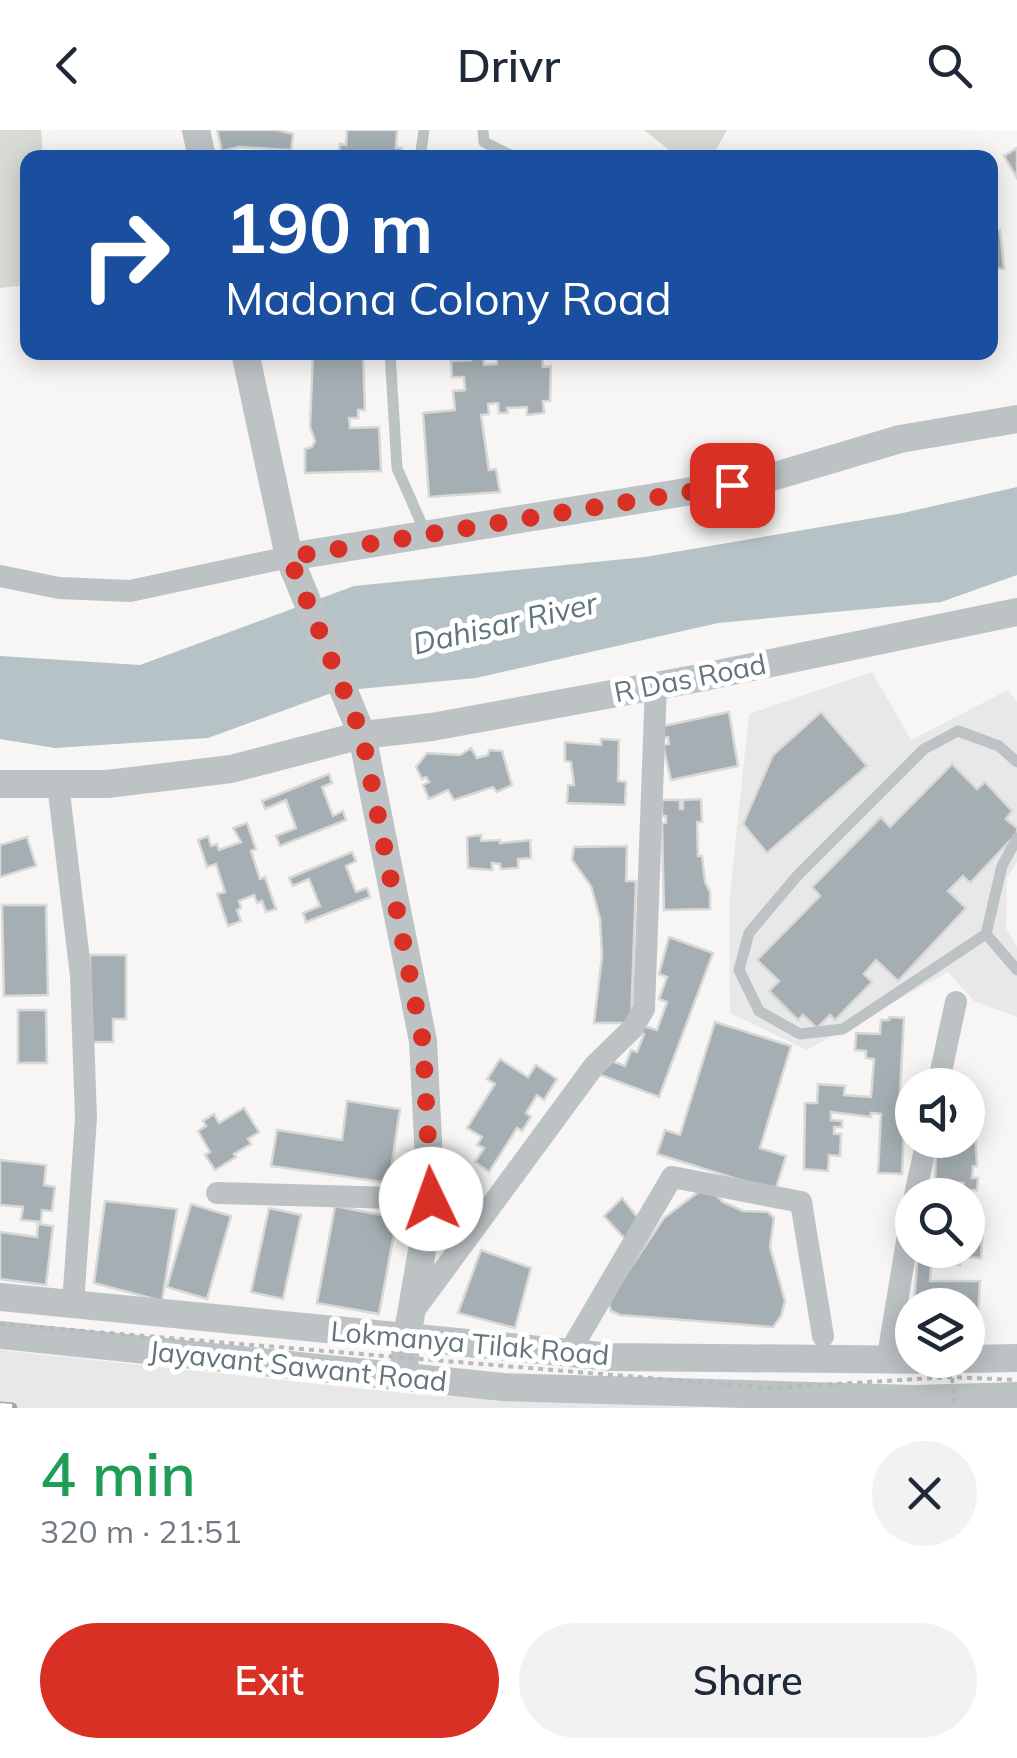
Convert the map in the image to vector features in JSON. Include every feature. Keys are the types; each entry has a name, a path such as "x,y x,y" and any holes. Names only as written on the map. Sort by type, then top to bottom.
{"street":[{"path":"247,360 289,557 362,735 423,1042 431,1199 403,1376"},
{"path":"0,576 59,588 130,591 289,557 766,479 900,439 1017,419"},
{"name":"R Das Road","path":"0,784 108,784 231,769 362,735 432,727 656,685 1017,612"},
{"path":"409,1326 594,1066 632,1029 644,1009 656,685"},
{"path":"58,784 81,976 85,1083 73,1304"},
{"path":"942,1068 956,1002"},
{"path":"569,1353 672,1176 801,1202 823,1336"},
{"path":"217,1193 431,1199"},
{"path":"887,1362 903,1268"},
{"name":"Lokmanya Tilak Road","path":"0,1297 409,1326 610,1357 858,1358 895,1362"},
{"name":"Jayavant Sawant Road","path":"0,1335 523,1388 914,1399 1017,1396"},
{"name":"Lokmanya Tilak Road","path":"985,1362 1017,1358"}],"lane":[{"path":"483,130 484,142 500,150"},
{"path":"390,360 397,468 426,534"},
{"path":"1017,762 1000,746 958,730 924,749 797,876 749,933 739,970 759,1011 800,1034 843,1029 986,934 1002,866 1017,838"},
{"path":"986,934 1017,970"}],"path":[{"path":"0,1324 770,1388 895,1372"},
{"path":"985,1372 1017,1380"},
{"path":"954,1378 954,1408"}],"shaded area":[{"path":"0,130 41,130 42,150 20,150 20,286 0,288"},
{"path":"644,130 727,130 716,150 669,150"},
{"path":"872,672 911,740 1008,690 1017,702 1017,862 1007,878 1006,928 1017,947 1017,1017 974,1001 948,972 807,1050 730,1013 729,904 749,714"},
{"path":"0,1350 421,1395 706,1408 0,1408"}],"water":[{"name":"Dahisar River","path":"1017,487 1017,575 941,602 718,623 476,678 337,691 208,738 55,748 0,739 0,656 140,665 354,586 645,557 903,513"}],"building":[{"path":"217,130 277,130 293,134 291,150 222,150"},
{"path":"347,130 397,130 396,148 402,148 339,150 340,144 346,145"},
{"path":"1017,148 1017,178 1004,156"},
{"path":"998,230 1000,230 1004,269 998,269"},
{"path":"313,360 363,360 365,410 358,410 358,418 349,418 350,428 379,427 381,471 305,473 305,449 315,441 310,427"},
{"path":"484,360 484,365 497,364 497,360 543,360 543,367 551,366 550,401 543,401 544,413 527,415 527,407 507,408 508,413 499,413 498,403 488,404 489,414 481,415 489,470 496,469 500,492 429,497 423,413 455,410 453,391 465,390 464,377 452,377 451,361"},
{"path":"729,712 738,766 671,780 663,745 669,744 668,737 662,738 659,727"},
{"path":"821,712 867,766 767,853 743,824 773,755"},
{"path":"601,739 619,740 618,781 626,782 625,805 567,803 568,785 574,785 571,762 565,761 565,742 601,745"},
{"path":"471,748 477,758 488,755 489,750 502,751 512,785 497,792 493,787 454,800 448,790 429,799 423,785 429,782 426,777 422,779 416,767 427,753 460,755"},
{"path":"952,764 977,789 985,782 1012,811 1006,819 1017,828 1017,833 970,883 963,876 948,891 966,908 898,981 876,960 864,974 872,982 835,1020 830,1015 817,1028 803,1015 798,1020 769,991 779,981 757,960 820,896 812,887 881,817 890,827"},
{"path":"329,774 332,783 322,787 333,816 343,811 346,820 280,846 276,836 296,828 286,800 265,809 262,801"},
{"path":"701,799 698,856 702,856 710,909 664,910 662,823 666,823 666,816 662,816 662,800 680,800 683,809 683,800"},
{"path":"247,823 260,879 265,877 276,909 266,912 262,901 257,903 254,895 239,901 241,921 228,926 217,894 225,892 216,864 207,867 198,840 208,836 211,846 217,844 219,850 241,842 233,828"},
{"path":"481,835 481,841 500,843 530,840 531,858 518,859 518,868 501,869 500,864 492,863 492,870 468,868 467,837"},
{"path":"27,837 36,866 0,877 0,845"},
{"path":"627,846 626,881 636,881 631,1023 594,1023 602,956 600,919 591,886 572,860 574,847"},
{"path":"352,852 356,861 346,866 356,892 367,888 370,897 306,922 303,913 320,906 309,879 293,886 289,878"},
{"path":"2,905 46,905 48,995 4,996"},
{"path":"669,937 713,953 659,1097 598,1074 604,1058 625,1066 631,1050 637,1052 644,1034 638,1031 640,1025 657,1030 667,1002 659,999 667,977 659,974"},
{"path":"90,955 126,955 126,1019 113,1019 113,1042 91,1042"},
{"path":"18,1010 46,1010 47,1063 18,1063"},
{"path":"904,1018 901,1068 895,1068 895,1158 903,1158 902,1174 878,1173 881,1114 871,1113 871,1117 831,1112 831,1120 842,1121 842,1127 834,1127 834,1134 841,1134 840,1156 829,1155 828,1171 804,1169 805,1103 817,1103 818,1084 845,1086 844,1095 871,1097 874,1059 866,1058 866,1051 855,1050 856,1033 880,1034 881,1020"},
{"path":"715,1022 791,1046 760,1148 786,1156 775,1191 657,1154 665,1130 680,1135"},
{"path":"500,1059 528,1077 536,1065 557,1079 544,1100 537,1095 526,1113 531,1117 522,1131 517,1128 489,1172 475,1162 484,1148 477,1145 482,1137 467,1128 495,1084 487,1079"},
{"path":"347,1101 400,1109 389,1183 271,1166 277,1130 342,1140"},
{"path":"244,1108 259,1132 248,1139 251,1144 234,1154 236,1157 215,1170 205,1155 210,1152 198,1131 206,1126 203,1121 214,1114 219,1123"},
{"path":"936,1158 977,1158 972,1178 935,1178"},
{"path":"0,1160 46,1165 44,1185 55,1187 52,1211 42,1210 41,1222 21,1220 23,1207 0,1205"},
{"path":"701,1190 743,1211 768,1212 774,1218 770,1247 785,1301 773,1327 620,1315 611,1311 608,1301 664,1218"},
{"path":"622,1198 642,1223 628,1242 604,1216"},
{"path":"105,1201 177,1209 162,1301 94,1283"},
{"path":"191,1204 231,1216 207,1299 167,1287"},
{"path":"335,1206 397,1218 379,1314 317,1303"},
{"path":"269,1208 301,1215 283,1299 251,1292"},
{"path":"38,1224 53,1226 46,1285 0,1279 0,1232 37,1237"},
{"path":"481,1250 531,1268 515,1328 458,1313"},
{"path":"917,1268 931,1268 930,1281 980,1281 980,1288 915,1288"}],"railway":[{"path":"0,1407 12,1408"}],"route":[{"path":"431,1199 423,1042 362,735 289,557 732,485"}]}
